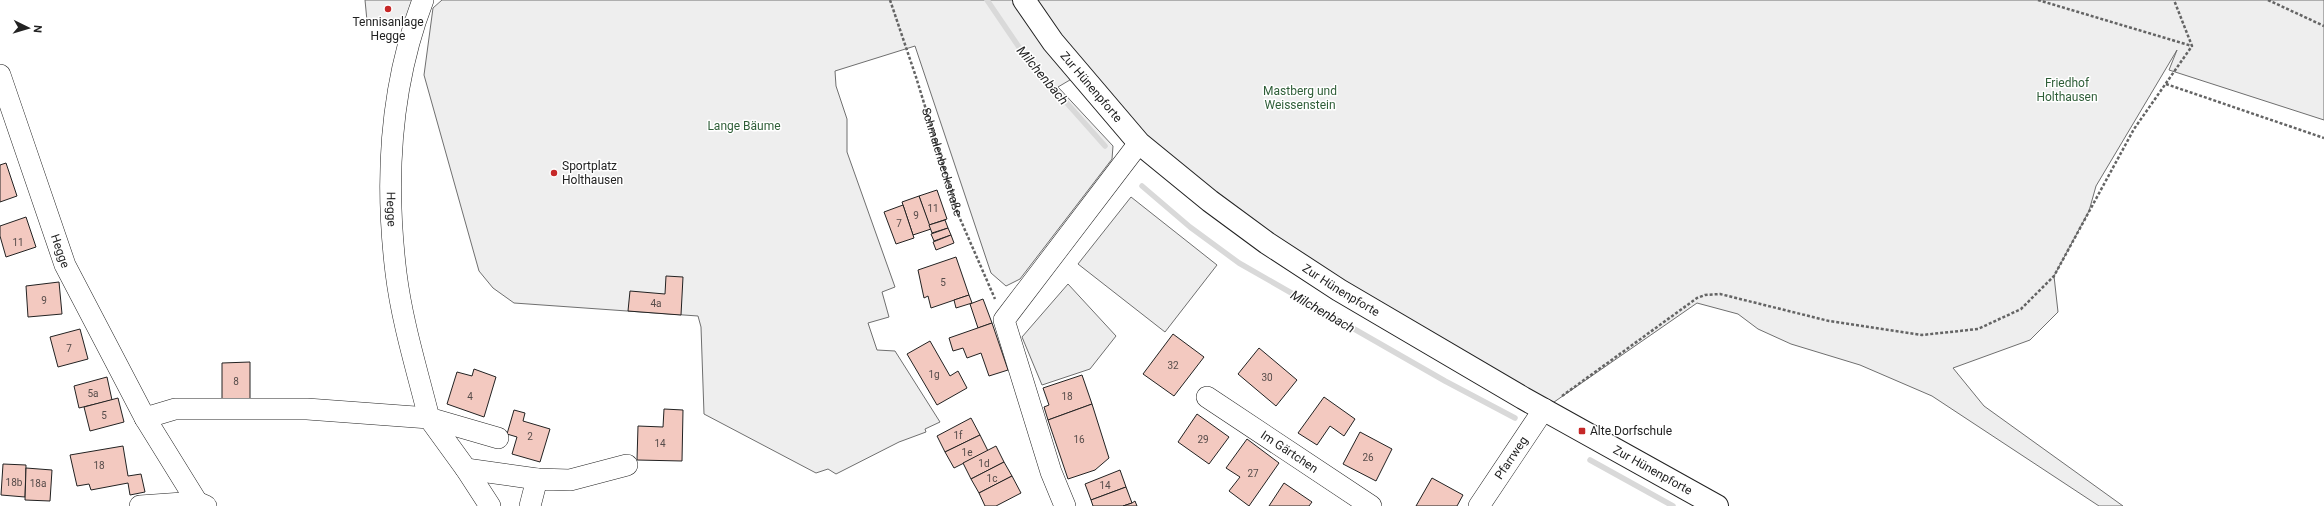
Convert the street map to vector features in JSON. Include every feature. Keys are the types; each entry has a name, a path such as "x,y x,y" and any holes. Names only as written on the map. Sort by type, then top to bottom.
{"main road":[{"name":"Zur Hünenpforte","path":"1024,0 1053,42 1139,143 1210,201 1267,243 1339,290 1544,409 1717,506"}],"street":[{"name":"Hegge","path":"423,0 410,34 395,104 391,205 396,273 405,322 429,418 466,469 490,506"},
{"name":"Hegge","path":"0,75 65,265 145,418 202,504"},
{"path":"1065,506 1052,472 1018,348 1004,320 1139,143"},
{"name":"Im Gärtchen","path":"1207,397 1371,506"},
{"path":"145,418 175,409 307,409 429,418 498,438"},
{"name":"Pfarrweg","path":"1479,506 1544,409"},
{"path":"466,469 537,479 570,480 627,465"},
{"path":"530,506 537,479"},
{"path":"140,506 202,504"}],"path":[{"name":"Schmalenbeckstraße","path":"890,0 916,77 958,214 1004,320"},
{"path":"2038,0 2192,46"},
{"path":"2174,0 2192,46"},
{"path":"2268,0 2324,26"},
{"path":"1544,409 1697,298 1705,295 1720,294 1829,321 1922,335 1978,329 2021,309 2054,276 2134,128 2192,46"},
{"path":"2166,84 2324,138"}],"green space":[{"name":"Tennisanlage Hegge","path":"365,0 414,0 407,18 367,21"},
{"path":"442,0 2324,0 2324,120 2169,70 2177,50 2096,186 2089,211 2054,276 2058,312 2030,340 1953,368 1984,406 2123,506 2099,506 1932,396 1860,365 1791,344 1758,329 1738,314 1697,303 1544,409 1173,172 1080,74 1058,87 1113,146 1112,159 1020,279 1006,286 991,273 915,46 835,71 836,86 847,119 847,152 895,287 882,292 889,317 868,323 877,350 895,351 940,422 925,429 926,432 899,442 836,474 828,469 816,473 704,414 701,327 698,316 514,303 493,288 479,271 424,75 433,8"},
{"path":"1131,197 1217,265 1165,332 1078,264"}],"shaded area":[{"path":"1068,284 1116,336 1090,369 1042,385 1022,337"}],"building":[{"path":"6,163 17,196 0,202 0,165"},
{"path":"937,190 947,219 929,225 919,196"},
{"path":"919,196 931,229 913,235 902,202"},
{"path":"903,205 914,238 896,244 884,212"},
{"path":"26,217 36,247 6,257 0,236 0,226"},
{"path":"945,220 948,228 932,233 929,225"},
{"path":"948,228 951,235 934,241 931,234"},
{"path":"951,235 954,243 936,250 933,242"},
{"path":"956,257 969,295 931,308 928,296 924,298 918,270"},
{"path":"666,276 683,277 681,315 628,311 630,291 665,294"},
{"path":"59,282 62,314 28,317 26,286"},
{"path":"969,295 972,303 956,308 954,300"},
{"path":"983,299 992,323 978,328 970,304"},
{"path":"992,323 1008,370 989,376 981,353 967,358 963,348 953,351 949,338"},
{"path":"80,329 88,359 58,367 50,337"},
{"path":"1173,334 1204,357 1174,396 1143,374"},
{"path":"930,341 950,376 958,371 967,388 937,405 907,354"},
{"path":"1259,348 1297,380 1276,406 1238,374"},
{"path":"250,362 250,399 222,399 222,363"},
{"path":"474,369 496,377 484,417 447,404 457,372 472,376"},
{"path":"1082,375 1092,404 1048,420 1044,407 1049,405 1043,388"},
{"path":"107,377 112,400 79,408 74,386"},
{"path":"1324,397 1355,419 1344,436 1330,426 1317,445 1298,433"},
{"path":"118,398 124,422 90,431 84,407"},
{"path":"1092,404 1109,458 1095,470 1068,479 1048,420"},
{"path":"664,409 683,410 682,461 637,460 638,426 663,427"},
{"path":"514,410 525,413 523,421 550,429 540,462 512,454 517,437 507,434"},
{"path":"1197,414 1229,437 1209,464 1178,442"},
{"path":"971,418 980,435 945,452 937,436"},
{"path":"1360,432 1392,449 1376,481 1343,464"},
{"path":"980,435 988,451 954,468 945,452"},
{"path":"1247,439 1279,463 1249,506 1229,491 1240,477 1226,468"},
{"path":"123,446 128,476 141,474 145,492 130,495 128,483 91,490 89,484 77,486 70,455"},
{"path":"996,446 1004,462 971,479 963,463"},
{"path":"1004,462 1012,476 979,493 971,479"},
{"path":"3,464 26,465 25,497 1,495"},
{"path":"26,468 52,470 50,501 25,500"},
{"path":"1120,470 1126,487 1091,500 1085,484"},
{"path":"1012,476 1021,493 996,506 985,506 979,493"},
{"path":"1432,478 1463,495 1457,506 1416,506"},
{"path":"1284,483 1312,502 1309,506 1269,506"},
{"path":"1126,487 1132,503 1123,506 1093,506 1091,500"},
{"path":"1135,501 1137,506 1123,506 1132,503"}],"waterway":[{"name":"Milchenbach","path":"987,0 1025,56 1105,146"},
{"name":"Milchenbach","path":"1142,186 1190,227 1239,263 1445,381 1515,418"},
{"name":"Milchenbach","path":"1590,460 1673,506"}],"place":[{"name":"Tennisanlage Hegge","path":"388,9"},
{"name":"Sportplatz Holthausen","path":"554,173"},
{"name":"Alte Dorfschule","path":"1582,431"}],"park label":[{"name":"Friedhof Holthausen","path":"2067,90"},
{"name":"Mastberg und Weissenstein","path":"1300,98"},
{"name":"Lange Bäume","path":"744,126"}]}
